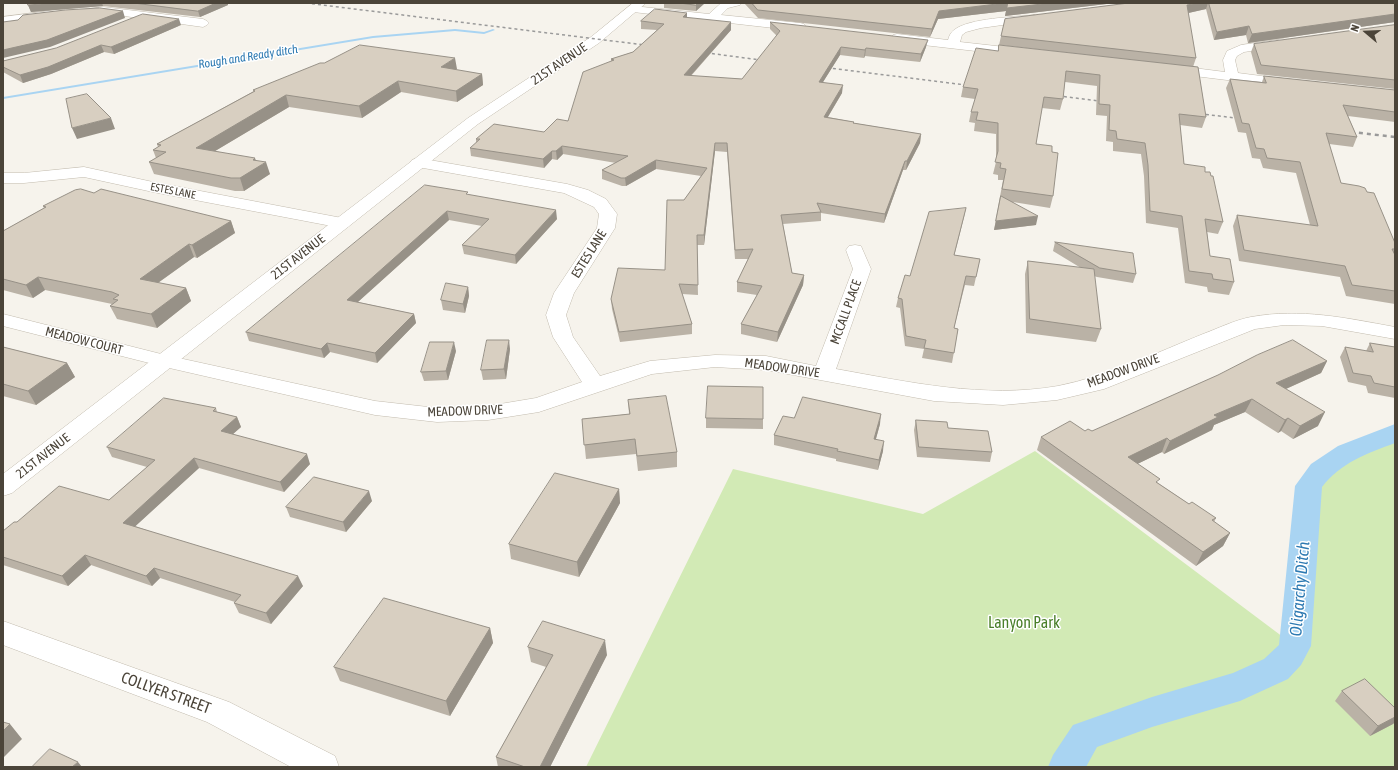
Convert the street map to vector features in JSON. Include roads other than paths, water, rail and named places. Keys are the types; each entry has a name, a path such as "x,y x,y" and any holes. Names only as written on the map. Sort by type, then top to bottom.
{"street":[{"path":"712,17 724,6 736,3"},
{"path":"637,6 813,29"},
{"name":"21ST AVENUE","path":"3,487 474,121 600,36 637,6"},
{"path":"84,11 103,10 203,23"},
{"path":"3,20 60,13"},
{"path":"118,26 144,15"},
{"path":"953,45 956,34 962,29 973,26 1048,16"},
{"path":"883,37 1038,54"},
{"path":"1232,76 1229,60 1231,54 1241,49 1295,42"},
{"path":"1155,68 1308,85"},
{"name":"ESTES LANE","path":"418,164 567,189 582,194 600,203 608,214 606,228 564,293 556,315 563,337 595,385"},
{"name":"ESTES LANE","path":"3,178 24,178 84,172 153,187 342,223"},
{"name":"MCCALL PLACE","path":"824,374 862,269 855,250"},
{"name":"MEADOW DRIVE","path":"165,361 375,408 436,415 488,413 539,405 595,385 650,368 715,361 766,363 934,394 1003,398 1057,393 1096,384 1250,323 1284,319 1322,320 1395,332"},
{"name":"MEADOW COURT","path":"3,320 165,361"},
{"name":"COLLYER STREET","path":"3,632 218,712 323,767"}],"waterway":[{"name":"Rough and Ready ditch","path":"3,98 373,37 455,30 484,33 493,30"},
{"name":"Oligarchy Ditch","path":"1066,767 1085,736 1152,712 1240,686 1276,669 1290,655 1295,646 1309,486 1320,471 1347,452 1395,433"}],"railway":[{"path":"306,3 653,46"},
{"path":"700,52 768,61"},
{"path":"821,67 974,86"},
{"path":"1052,95 1107,102"},
{"path":"1194,113 1244,119"},
{"path":"1343,131 1395,137"}],"park label":[{"name":"Lanyon Park","path":"1024,623"}]}
